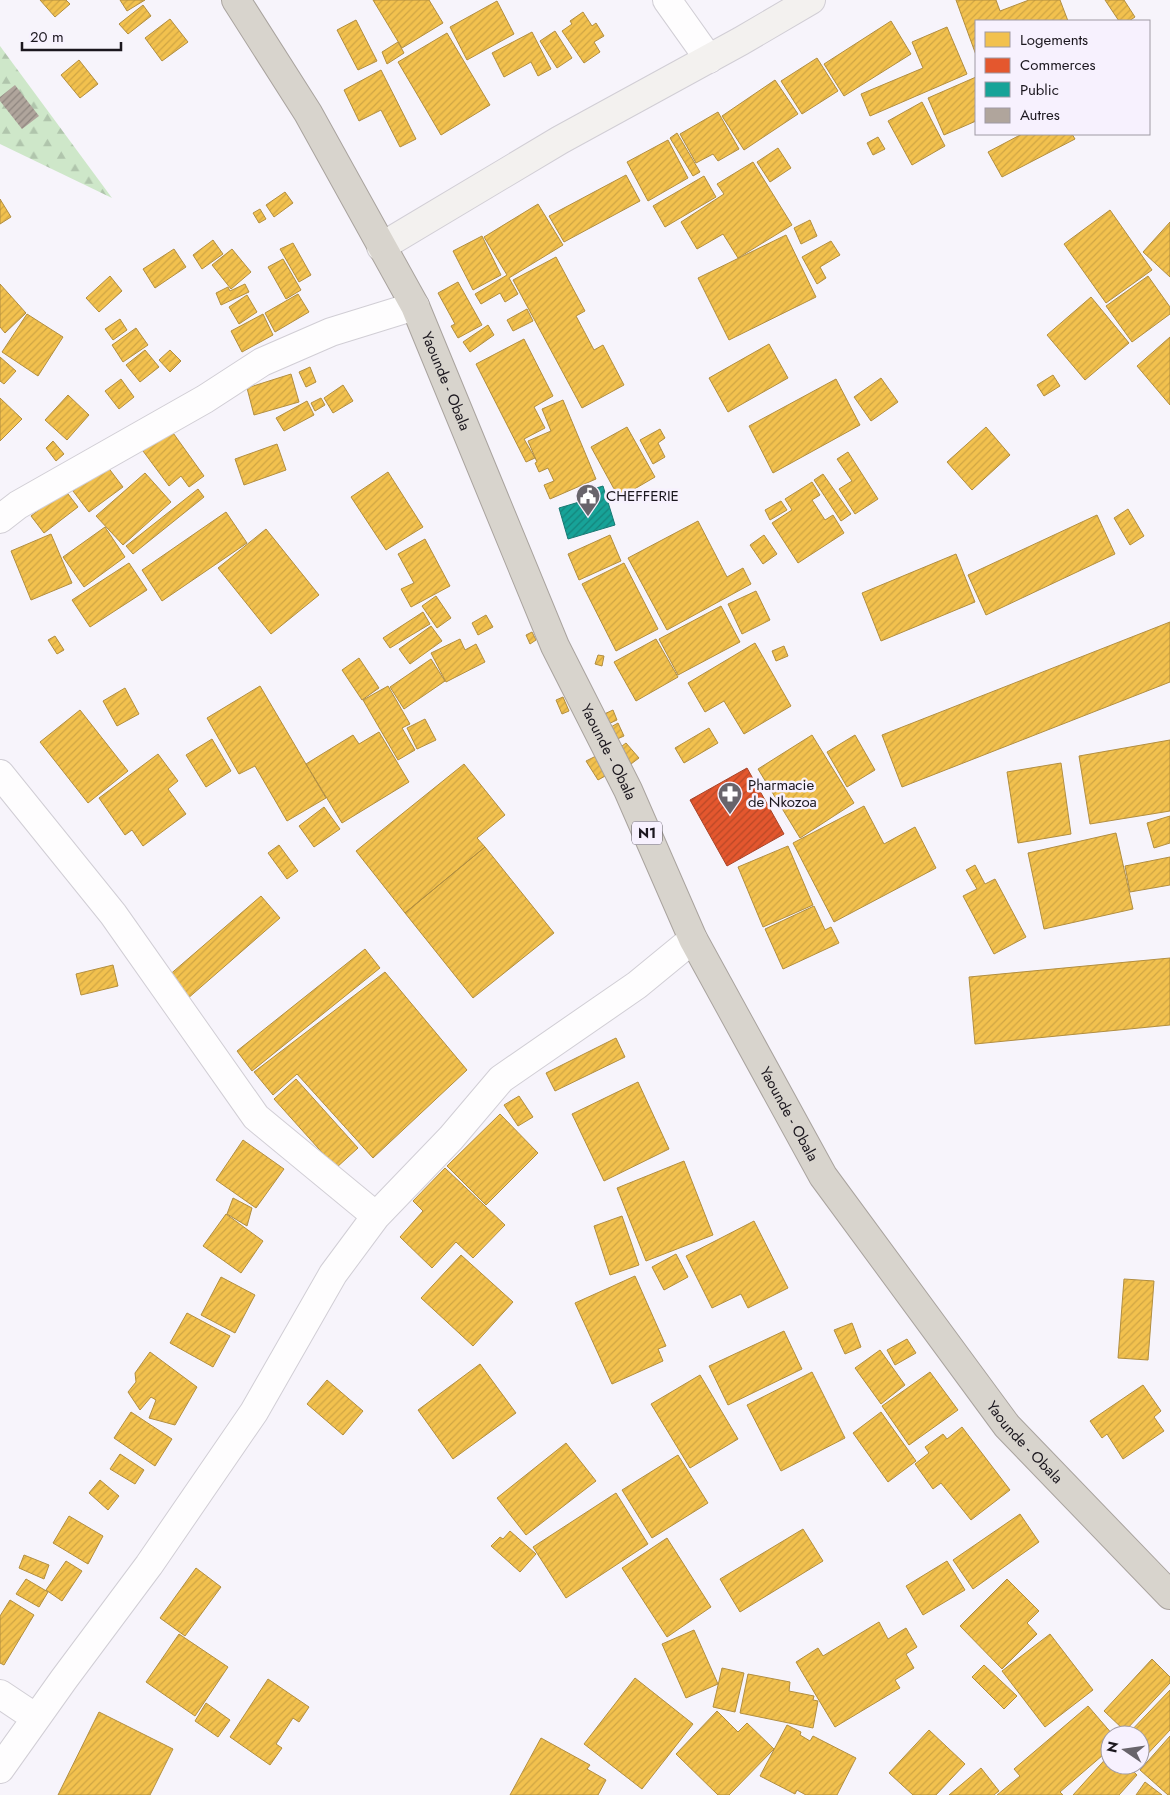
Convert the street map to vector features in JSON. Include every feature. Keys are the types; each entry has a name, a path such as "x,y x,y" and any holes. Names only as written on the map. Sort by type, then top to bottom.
{"highway":[{"name":"Yaounde - Obala","path":"236,0 308,113 415,306 555,646 628,790 693,939 823,1176 1007,1426 1170,1595"}],"street":[{"path":"667,0 709,59"},
{"path":"381,247 560,140 709,59 811,0"},
{"path":"0,519 18,506 205,399 262,362 331,332 415,306"},
{"path":"0,774 113,914 256,1117 376,1216"},
{"path":"0,1769 149,1565 249,1420 333,1274 376,1216 450,1138 501,1079 638,985 693,939"},
{"path":"0,1694 36,1718"}],"green space":[{"path":"0,46 112,198 0,144"}],"building: Logements":[{"path":"40,0 66,0 70,4 55,17"},
{"path":"120,0 145,0 127,11"},
{"path":"373,0 429,0 443,23 402,48"},
{"path":"956,0 996,0 1000,11 1029,0 1060,0 1068,20 975,20 975,52"},
{"path":"1105,0 1124,0 1135,17 1130,20 1118,20"},
{"path":"497,1 514,34 467,60 450,27"},
{"path":"143,5 151,16 128,34 119,24"},
{"path":"583,12 592,26 596,23 604,36 594,42 600,52 584,63 562,31 572,24 570,21"},
{"path":"170,19 188,42 162,61 145,38"},
{"path":"356,20 377,61 358,70 337,30"},
{"path":"891,21 911,54 844,96 824,64"},
{"path":"947,27 967,74 870,116 861,94 923,68 912,42"},
{"path":"555,31 572,58 557,68 540,41"},
{"path":"532,32 551,69 538,76 531,62 504,77 492,53"},
{"path":"447,33 490,105 441,135 398,62"},
{"path":"398,42 404,53 387,64 382,52"},
{"path":"817,58 838,91 802,114 781,81"},
{"path":"79,60 98,84 80,98 61,75"},
{"path":"381,70 416,139 400,147 381,110 359,121 344,90"},
{"path":"975,77 975,121 944,135 928,98"},
{"path":"775,80 798,114 744,150 722,116"},
{"path":"922,102 945,146 912,165 888,121"},
{"path":"718,112 739,149 718,161 713,154 696,163 680,134"},
{"path":"677,133 700,172 693,176 670,138"},
{"path":"1020,135 1073,135 1075,139 1002,177 988,152"},
{"path":"878,137 885,149 873,155 867,143"},
{"path":"668,140 688,178 648,201 627,162"},
{"path":"778,148 791,168 770,182 757,162"},
{"path":"753,162 792,225 738,258 723,234 697,249 681,222 724,194 717,184"},
{"path":"626,175 640,201 564,242 549,216"},
{"path":"704,176 716,197 665,227 653,206"},
{"path":"285,192 293,203 274,217 266,205"},
{"path":"0,199 11,217 0,224"},
{"path":"538,204 563,245 509,278 518,294 505,302 500,293 481,304 475,294 507,275 484,237"},
{"path":"260,209 266,219 259,223 253,213"},
{"path":"1110,210 1152,270 1106,303 1064,244"},
{"path":"810,220 817,236 801,244 794,228"},
{"path":"1170,222 1170,277 1143,252"},
{"path":"786,235 816,297 729,340 698,278"},
{"path":"482,236 501,275 473,290 453,251"},
{"path":"213,240 223,254 202,269 193,255"},
{"path":"831,241 840,255 820,267 826,278 817,284 802,257"},
{"path":"293,243 311,275 299,282 280,249"},
{"path":"174,249 186,267 155,288 143,269"},
{"path":"232,249 251,272 231,289 212,265"},
{"path":"556,257 585,311 576,316 594,350 603,345 624,385 582,408 513,280"},
{"path":"283,259 301,290 286,299 268,267"},
{"path":"110,276 122,291 99,312 86,298"},
{"path":"1148,276 1170,307 1170,314 1132,342 1106,306"},
{"path":"458,282 482,325 458,338 451,326 455,324 438,293"},
{"path":"0,284 26,313 5,333 0,327"},
{"path":"245,284 249,292 221,305 216,293 228,287 230,291"},
{"path":"298,294 309,312 275,332 265,313"},
{"path":"247,295 257,312 239,324 229,307"},
{"path":"1091,297 1129,343 1085,380 1047,335"},
{"path":"527,309 533,321 513,331 507,320"},
{"path":"27,314 63,337 38,376 2,352"},
{"path":"263,314 273,335 242,352 231,331"},
{"path":"120,319 127,330 113,340 105,329"},
{"path":"488,325 494,335 470,352 463,342"},
{"path":"136,328 148,345 123,362 112,345"},
{"path":"1170,337 1170,405 1137,366"},
{"path":"524,339 553,396 534,407 545,428 524,439 535,458 526,462 476,364"},
{"path":"769,344 788,378 728,412 709,378"},
{"path":"145,350 159,367 140,382 126,365"},
{"path":"170,350 181,361 170,372 159,360"},
{"path":"0,357 16,371 4,384 0,381"},
{"path":"310,367 316,382 306,387 299,372"},
{"path":"291,374 299,402 254,415 247,388"},
{"path":"1053,375 1060,386 1044,396 1037,385"},
{"path":"881,378 898,402 871,421 854,397"},
{"path":"121,379 134,397 119,409 105,391"},
{"path":"836,379 860,425 773,473 749,426"},
{"path":"343,385 353,401 333,413 324,398"},
{"path":"68,395 89,415 67,440 45,420"},
{"path":"0,398 22,419 0,441"},
{"path":"321,398 325,405 315,411 311,403"},
{"path":"563,400 596,479 550,499 544,485 554,481 548,468 539,472 528,441 551,431 542,409"},
{"path":"307,401 314,415 284,431 276,418"},
{"path":"627,427 655,477 619,498 591,447"},
{"path":"986,427 1010,455 972,490 947,462"},
{"path":"660,429 665,438 658,443 665,457 653,464 640,440"},
{"path":"171,430 204,476 189,487 181,476 169,486 143,451"},
{"path":"53,441 64,454 56,461 46,448"},
{"path":"277,444 286,470 244,485 235,459"},
{"path":"848,452 878,499 855,514 839,489 852,481 837,459"},
{"path":"107,466 123,487 89,512 73,491"},
{"path":"388,472 423,527 386,550 351,497"},
{"path":"145,473 171,502 123,545 96,516"},
{"path":"823,474 851,514 841,521 814,480"},
{"path":"812,482 820,495 812,500 825,520 833,515 844,533 798,563 772,523 792,510 785,499"},
{"path":"198,489 204,497 133,554 126,546"},
{"path":"65,490 78,507 44,533 31,516"},
{"path":"781,501 787,510 770,520 765,510"},
{"path":"1128,509 1144,536 1130,545 1114,518"},
{"path":"226,512 247,543 162,601 142,570"},
{"path":"1097,515 1115,554 986,615 968,575"},
{"path":"698,521 727,577 743,568 751,584 667,630 628,558"},
{"path":"105,527 125,557 84,587 63,557"},
{"path":"266,529 319,595 271,634 218,568"},
{"path":"51,534 72,583 31,600 11,551"},
{"path":"610,535 621,561 579,580 568,554"},
{"path":"764,535 777,554 763,564 750,545"},
{"path":"425,539 450,586 411,607 401,589 414,583 398,554"},
{"path":"956,554 975,602 881,641 862,593"},
{"path":"129,563 147,590 90,627 72,600"},
{"path":"624,563 658,629 616,651 582,584"},
{"path":"756,591 770,620 742,634 728,604"},
{"path":"436,596 451,618 437,628 422,606"},
{"path":"721,606 740,642 678,675 659,639"},
{"path":"423,612 430,624 390,648 383,638"},
{"path":"486,615 493,627 478,635 472,623"},
{"path":"1170,622 1170,682 902,787 882,735"},
{"path":"431,626 442,641 410,664 399,649"},
{"path":"532,632 536,640 530,644 526,635"},
{"path":"55,636 64,650 57,654 48,640"},
{"path":"460,639 465,650 476,644 485,662 446,682 431,653"},
{"path":"656,639 678,677 636,701 614,662"},
{"path":"755,643 791,706 744,734 724,701 705,712 688,683"},
{"path":"784,646 788,656 776,661 772,651"},
{"path":"598,655 604,656 602,666 595,664"},
{"path":"359,658 379,688 362,700 342,670"},
{"path":"431,659 445,681 404,709 390,687"},
{"path":"260,686 326,798 287,821 255,766 239,774 207,718"},
{"path":"388,686 410,724 402,728 415,750 398,760 363,700"},
{"path":"125,688 139,714 117,726 103,701"},
{"path":"563,697 569,711 562,714 556,700"},
{"path":"80,710 128,771 88,803 40,742"},
{"path":"613,710 617,720 606,725 602,715"},
{"path":"425,719 436,740 417,749 407,728"},
{"path":"618,723 624,736 615,740 609,728"},
{"path":"709,728 718,743 684,763 675,748"},
{"path":"379,732 409,782 342,823 306,764 353,735 359,744"},
{"path":"812,735 854,803 800,838 758,769"},
{"path":"855,735 875,770 847,787 827,752"},
{"path":"212,739 231,771 206,787 186,755"},
{"path":"1170,740 1170,811 1090,824 1079,756"},
{"path":"626,743 639,758 631,764 618,749"},
{"path":"158,754 178,781 168,789 186,814 143,846 132,830 125,835 99,798"},
{"path":"596,756 607,775 598,780 586,761"},
{"path":"1061,763 1071,834 1018,843 1007,772"},
{"path":"464,764 505,815 477,838 485,847 405,913 356,851"},
{"path":"864,806 884,844 915,827 936,868 834,922 793,843"},
{"path":"324,807 340,829 314,847 299,826"},
{"path":"1170,816 1170,843 1154,848 1147,823"},
{"path":"1116,833 1133,909 1044,929 1028,853"},
{"path":"279,845 298,871 287,879 268,853"},
{"path":"788,846 813,905 763,927 738,867"},
{"path":"485,847 554,933 473,998 405,913"},
{"path":"1170,857 1170,885 1130,892 1125,866"},
{"path":"975,865 985,884 995,879 1026,937 994,954 963,896 977,889 966,870"},
{"path":"261,896 280,918 186,1000 167,977"},
{"path":"814,906 825,930 831,927 839,943 783,969 765,929"},
{"path":"365,949 380,968 252,1071 237,1051"},
{"path":"1170,958 1170,1025 975,1044 969,977"},
{"path":"113,965 118,986 81,995 76,974"},
{"path":"385,972 467,1070 373,1158 297,1074 273,1095 254,1072"},
{"path":"616,1038 625,1057 555,1091 546,1073"},
{"path":"296,1079 358,1148 336,1168 274,1099"},
{"path":"638,1082 669,1149 604,1181 572,1114"},
{"path":"519,1096 533,1117 518,1126 504,1105"},
{"path":"500,1114 538,1153 486,1205 447,1166"},
{"path":"243,1140 284,1169 256,1208 216,1180"},
{"path":"684,1161 713,1235 646,1261 617,1188"},
{"path":"445,1168 505,1225 473,1258 456,1242 432,1268 400,1237 423,1211 413,1201"},
{"path":"233,1198 252,1208 247,1226 227,1214"},
{"path":"226,1214 263,1241 241,1273 203,1246"},
{"path":"622,1216 639,1265 610,1275 594,1226"},
{"path":"754,1221 788,1288 748,1308 741,1294 712,1308 686,1256"},
{"path":"676,1254 688,1277 664,1290 652,1267"},
{"path":"461,1255 513,1302 473,1346 421,1298"},
{"path":"635,1276 666,1346 658,1349 663,1361 612,1384 575,1303"},
{"path":"221,1277 255,1295 235,1333 201,1315"},
{"path":"1124,1279 1154,1281 1148,1360 1118,1358"},
{"path":"187,1313 230,1336 213,1367 170,1343"},
{"path":"852,1323 861,1347 845,1354 834,1330"},
{"path":"784,1331 802,1369 728,1405 709,1366"},
{"path":"907,1339 916,1353 895,1365 887,1350"},
{"path":"880,1350 905,1385 881,1404 855,1368"},
{"path":"150,1352 197,1387 175,1425 149,1418 156,1400 151,1397 140,1410 128,1392 136,1382 135,1373"},
{"path":"480,1364 516,1413 453,1459 418,1410"},
{"path":"812,1372 845,1438 781,1471 747,1405"},
{"path":"930,1372 958,1410 909,1445 882,1406"},
{"path":"700,1375 738,1439 690,1468 651,1404"},
{"path":"327,1380 363,1411 343,1435 307,1404"},
{"path":"1143,1385 1161,1411 1154,1417 1164,1431 1123,1459 1107,1434 1102,1438 1090,1421"},
{"path":"131,1412 172,1439 155,1466 114,1438"},
{"path":"881,1412 916,1461 888,1482 853,1433"},
{"path":"962,1427 1010,1490 971,1520 941,1483 933,1489 915,1464 929,1453 925,1447 943,1434 947,1439"},
{"path":"566,1443 596,1481 526,1535 497,1498"},
{"path":"120,1454 144,1470 135,1484 110,1469"},
{"path":"678,1455 708,1503 652,1538 622,1490"},
{"path":"100,1480 119,1496 108,1510 89,1493"},
{"path":"616,1493 648,1544 566,1598 533,1547"},
{"path":"1020,1514 1039,1542 973,1589 953,1560"},
{"path":"69,1516 103,1536 88,1564 53,1543"},
{"path":"803,1529 823,1561 740,1612 720,1579"},
{"path":"510,1531 536,1554 520,1572 491,1546 500,1537 503,1539"},
{"path":"667,1538 711,1607 667,1637 622,1568"},
{"path":"24,1555 49,1565 44,1579 19,1568"},
{"path":"66,1561 82,1571 62,1601 46,1590"},
{"path":"947,1561 965,1590 923,1615 906,1586"},
{"path":"196,1568 221,1587 185,1636 160,1618"},
{"path":"26,1579 48,1592 39,1607 16,1594"},
{"path":"1007,1579 1039,1611 1027,1623 1037,1634 1002,1669 960,1626"},
{"path":"10,1600 34,1615 4,1665 0,1663 0,1616"},
{"path":"879,1622 888,1639 906,1628 917,1647 906,1654 914,1668 895,1680 900,1688 835,1727 796,1662 818,1648 823,1656"},
{"path":"694,1630 718,1684 686,1698 662,1644"},
{"path":"179,1634 228,1667 195,1716 146,1682"},
{"path":"1050,1634 1093,1690 1045,1727 1002,1671"},
{"path":"1152,1659 1170,1677 1170,1683 1131,1725 1119,1725 1104,1711"},
{"path":"984,1665 1017,1696 1004,1709 972,1677"},
{"path":"722,1668 744,1673 735,1712 713,1707"},
{"path":"748,1674 790,1682 789,1691 814,1696 813,1700 818,1701 813,1728 740,1713"},
{"path":"635,1678 693,1724 642,1789 584,1744"},
{"path":"268,1679 309,1707 299,1722 293,1718 276,1744 282,1748 270,1765 230,1737"},
{"path":"1170,1690 1170,1730 1150,1751 1150,1725 1137,1725"},
{"path":"206,1703 230,1720 218,1737 195,1721"},
{"path":"1088,1706 1104,1725 1100,1725 1100,1758 1060,1792 1063,1795 997,1795 1020,1776 1014,1769"},
{"path":"717,1711 738,1732 747,1723 774,1749 729,1795 718,1795 676,1754"},
{"path":"99,1712 173,1749 150,1795 58,1795"},
{"path":"787,1725 801,1732 800,1735 810,1741 813,1736 856,1758 837,1795 806,1795 797,1790 795,1794 760,1776"},
{"path":"929,1730 965,1764 936,1795 913,1795 889,1773"},
{"path":"1170,1736 1170,1795 1146,1775 1150,1775 1150,1759"},
{"path":"541,1738 590,1765 587,1769 606,1780 598,1795 510,1795"},
{"path":"1100,1765 1100,1775 1137,1775 1119,1795 1073,1795"},
{"path":"981,1768 999,1791 994,1795 949,1795"},
{"path":"1145,1782 1162,1795 1136,1795"}],"building: Commerces":[{"path":"747,768 784,834 727,866 690,800"}],"building: Public":[{"path":"603,486 615,525 568,539 559,508 596,497 593,489"}],"building: Autres":[{"path":"15,85 39,116 22,129 0,101 0,97"}],"place":[{"name":"CHEFFERIE","path":"588,517"},
{"name":"Pharmacie de Nkozoa","path":"730,815"}]}
